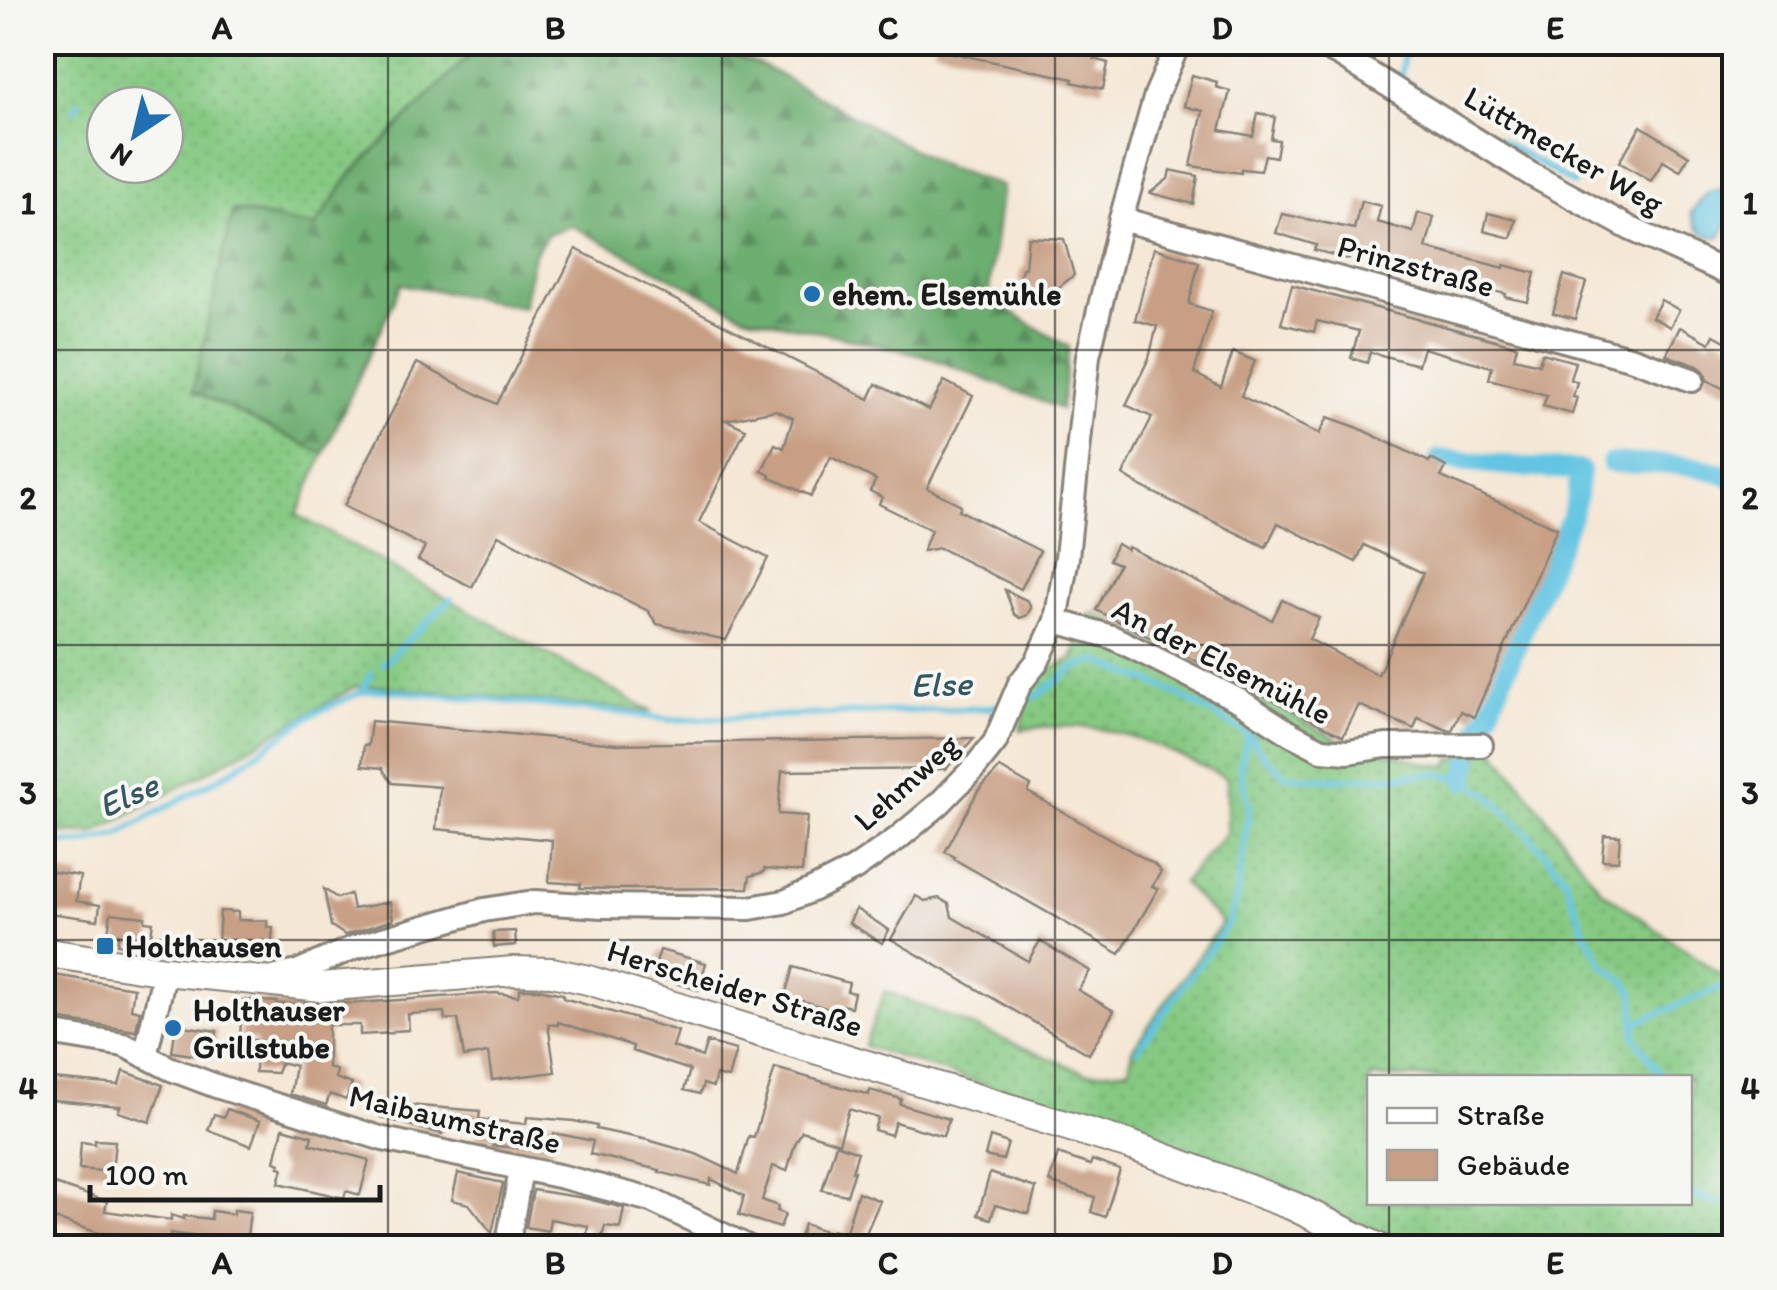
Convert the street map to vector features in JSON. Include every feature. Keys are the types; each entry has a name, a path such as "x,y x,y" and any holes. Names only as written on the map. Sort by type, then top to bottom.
{"main road":[{"name":"Herscheider Straße","path":"42,952 165,971 321,987 514,971 552,972 1133,1146 1292,1206 1378,1247"}],"street":[{"name":"Lüttmecker Weg","path":"1314,42 1532,175 1631,229 1734,276"},
{"name":"Lehmweg","path":"267,980 355,948 484,910 534,902 750,908 784,902 854,868 897,839 975,768 995,742 1020,682 1037,662 1056,621 1067,557 1088,356 1156,95 1176,47"},
{"name":"Prinzstraße","path":"1121,219 1633,359 1692,380"},
{"name":"An der Elsemühle","path":"1056,621 1129,645 1322,750 1481,745"},
{"path":"145,1056 165,971"},
{"name":"Maibaumstraße","path":"42,1032 124,1045 216,1086 383,1140 563,1177 651,1200 750,1248"},
{"path":"507,1248 520,1169"}],"green space":[{"path":"42,43 482,43 352,173 193,391 324,454 297,515 652,712 355,687 94,833 43,833"},
{"path":"482,43 699,43 763,66 941,165 1002,186 988,299 1069,347 1061,409 923,355 744,315 572,226 548,234 534,254 523,307 401,284 324,454 193,391 233,210 315,227 352,173"},
{"path":"1092,612 1342,741 1448,766 1451,759 1495,749 1600,889 1722,976 1734,976 1734,1247 1397,1247 1272,1181 864,1046 885,991 1086,1073 1129,1069 1132,1049 1222,923 1182,883 1227,832 1227,778 1151,744 1103,730 1020,730 1033,678 1073,658"}],"water":[{"path":"1720,189 1729,199 1733,215 1720,237 1708,236 1695,224 1691,213 1708,192"}],"building":[{"path":"935,42 1098,42 1094,59 1108,63 1103,89 934,49"},
{"path":"1192,75 1217,82 1216,87 1230,91 1220,130 1253,136 1258,113 1275,117 1271,139 1279,140 1276,157 1265,155 1261,171 1241,169 1241,173 1191,166 1203,111 1184,106"},
{"path":"1641,126 1689,156 1680,171 1663,161 1651,181 1619,162"},
{"path":"1170,170 1198,176 1193,204 1150,193 1168,179"},
{"path":"1361,201 1381,206 1377,222 1413,232 1418,213 1434,217 1426,248 1535,273 1528,302 1350,253 1349,259 1314,250 1316,245 1276,233 1282,214 1354,229"},
{"path":"1488,213 1516,220 1511,238 1484,231"},
{"path":"1028,237 1064,239 1074,275 1046,298 1019,282 1025,268"},
{"path":"1154,248 1199,262 1189,304 1212,311 1194,373 1221,387 1233,352 1255,361 1241,396 1319,434 1328,417 1356,427 1446,467 1441,477 1557,528 1474,717 1461,711 1452,730 1418,718 1414,729 1359,705 1343,736 1096,610 1119,564 1109,560 1117,544 1272,620 1282,600 1319,618 1309,639 1378,675 1423,573 1364,545 1356,562 1278,523 1266,547 1123,475 1152,417 1126,405 1149,358 1157,326 1135,320"},
{"path":"576,249 869,399 876,384 929,410 944,381 973,396 927,488 961,505 959,510 1040,551 1021,589 940,548 923,551 931,530 879,504 882,497 870,491 876,480 831,457 811,496 769,477 762,471 775,444 784,448 793,418 776,410 726,420 746,429 699,522 768,558 726,640 657,624 648,611 498,535 472,587 418,560 425,547 344,506 417,363 497,404"},
{"path":"1564,275 1586,282 1575,319 1553,313"},
{"path":"1292,285 1517,346 1514,358 1539,364 1542,353 1575,362 1570,379 1577,382 1573,396 1577,397 1572,414 1543,406 1547,395 1489,379 1492,367 1423,348 1418,365 1370,352 1367,363 1351,358 1359,331 1317,321 1314,332 1281,324"},
{"path":"1661,300 1679,310 1670,327 1652,317"},
{"path":"1680,327 1710,343 1714,335 1734,346 1734,394 1707,380 1698,366 1666,355"},
{"path":"1005,590 1028,601 1031,608 1027,615 1020,618 1014,614"},
{"path":"371,721 617,744 974,738 946,769 782,771 778,814 807,816 802,872 764,869 750,876 748,888 613,889 549,882 552,840 436,829 440,787 392,783 382,768 362,766"},
{"path":"1000,768 1031,786 1028,792 1154,864 1161,872 1152,886 1158,889 1120,954 945,852 978,791"},
{"path":"1604,835 1620,836 1618,861 1602,860"},
{"path":"42,870 80,876 76,901 100,905 98,920 42,912"},
{"path":"324,889 337,898 350,894 353,909 390,902 393,920 345,935 331,926"},
{"path":"916,896 925,901 939,898 949,904 952,917 1028,961 1040,941 1090,971 1078,990 1114,1011 1089,1054 891,939"},
{"path":"856,909 889,930 882,943 849,923"},
{"path":"220,911 238,912 238,920 267,921 267,927 273,927 271,954 265,954 265,958 226,956 227,944 218,943"},
{"path":"111,913 145,917 145,921 153,922 149,949 117,944 119,934 108,933"},
{"path":"515,931 516,945 494,947 493,932"},
{"path":"660,950 706,963 698,990 652,976"},
{"path":"793,967 849,983 847,991 854,993 851,1007 842,1005 840,1012 785,996"},
{"path":"42,973 134,988 131,1009 140,1011 136,1031 42,1017"},
{"path":"520,989 563,994 563,998 678,1031 673,1047 702,1057 707,1042 736,1050 728,1078 716,1075 713,1087 703,1084 700,1094 684,1090 690,1070 632,1051 633,1046 558,1022 548,1024 555,1072 492,1080 488,1053 464,1057 458,1019 445,1020 444,1012 408,1014 409,1030 393,1033 360,1035 360,1025 328,1025 328,1067 337,1071 335,1078 352,1084 346,1100 330,1094 326,1105 290,1094 295,1066 281,1062 277,1073 255,1072 256,1040 240,1039 242,1000 277,1004 358,1003 496,993 518,996"},
{"path":"176,1025 217,1031 213,1058 172,1052"},
{"path":"775,1068 869,1095 870,1090 901,1099 900,1104 949,1119 943,1136 895,1122 891,1135 874,1130 878,1118 849,1109 839,1143 802,1131 787,1171 773,1166 762,1200 778,1206 777,1211 785,1214 780,1228 739,1215 744,1196 711,1179 710,1185 590,1154 593,1141 554,1133 553,1150 493,1146 493,1139 476,1138 477,1128 444,1125 442,1134 380,1117 384,1103 480,1111 479,1119 526,1124 527,1117 574,1121 696,1154 738,1174"},
{"path":"123,1071 163,1085 150,1122 118,1112 120,1106 42,1099 42,1078 119,1085"},
{"path":"227,1109 260,1121 251,1146 208,1130 214,1114 224,1117"},
{"path":"283,1128 312,1136 310,1144 369,1160 360,1195 346,1191 344,1198 279,1183 283,1168 275,1161"},
{"path":"990,1137 1008,1143 1003,1160 985,1156"},
{"path":"95,1140 115,1141 112,1172 79,1169 81,1142 95,1144"},
{"path":"836,1144 858,1152 847,1195 822,1190"},
{"path":"1058,1154 1120,1170 1105,1217 1091,1212 1095,1197 1049,1182"},
{"path":"458,1173 503,1183 492,1233 469,1204 452,1200"},
{"path":"990,1173 1036,1188 1029,1214 995,1205 991,1219 978,1215"},
{"path":"54,1184 107,1201 105,1211 171,1220 171,1215 211,1219 212,1211 250,1212 246,1244 170,1233 168,1248 135,1248 137,1236 99,1233 45,1216"},
{"path":"533,1190 624,1208 620,1228 605,1226 600,1245 586,1242 588,1226 550,1219 548,1231 526,1227"},
{"path":"858,1192 880,1201 866,1233 901,1243 900,1248 797,1248 804,1224 845,1234"}],"waterway":[{"path":"1405,42 1401,78 1574,184"},
{"path":"74,111 79,102"},
{"path":"42,286 49,242 43,202 45,160 57,135"},
{"path":"1694,245 1695,236"},
{"path":"1439,459 1580,470 1571,516 1480,727"},
{"path":"1611,463 1691,466 1734,480"},
{"path":"383,664 451,599"},
{"name":"Else","path":"1021,700 1039,695 1076,667 1097,661 1166,688 1248,734 1286,776 1330,779 1440,774 1465,780 1487,793 1564,876 1586,934 1604,966 1627,983 1634,994 1635,1037 1661,1075"},
{"path":"361,692 371,674"},
{"name":"Else","path":"42,843 83,843 117,835 231,771 311,715 361,692 381,690 671,720 988,708 1004,704"},
{"path":"1137,1050 1228,924 1237,895 1249,807 1240,768 1248,735"},
{"path":"1465,780 1470,761"},
{"path":"1635,1023 1734,982"},
{"name":"Else","path":"1692,1195 1734,1207"}],"place":[{"name":"ehem. Elsemühle","path":"812,294"},
{"name":"Holthausen","path":"105,946"},
{"name":"Holthauser Grillstube","path":"173,1028"}]}
